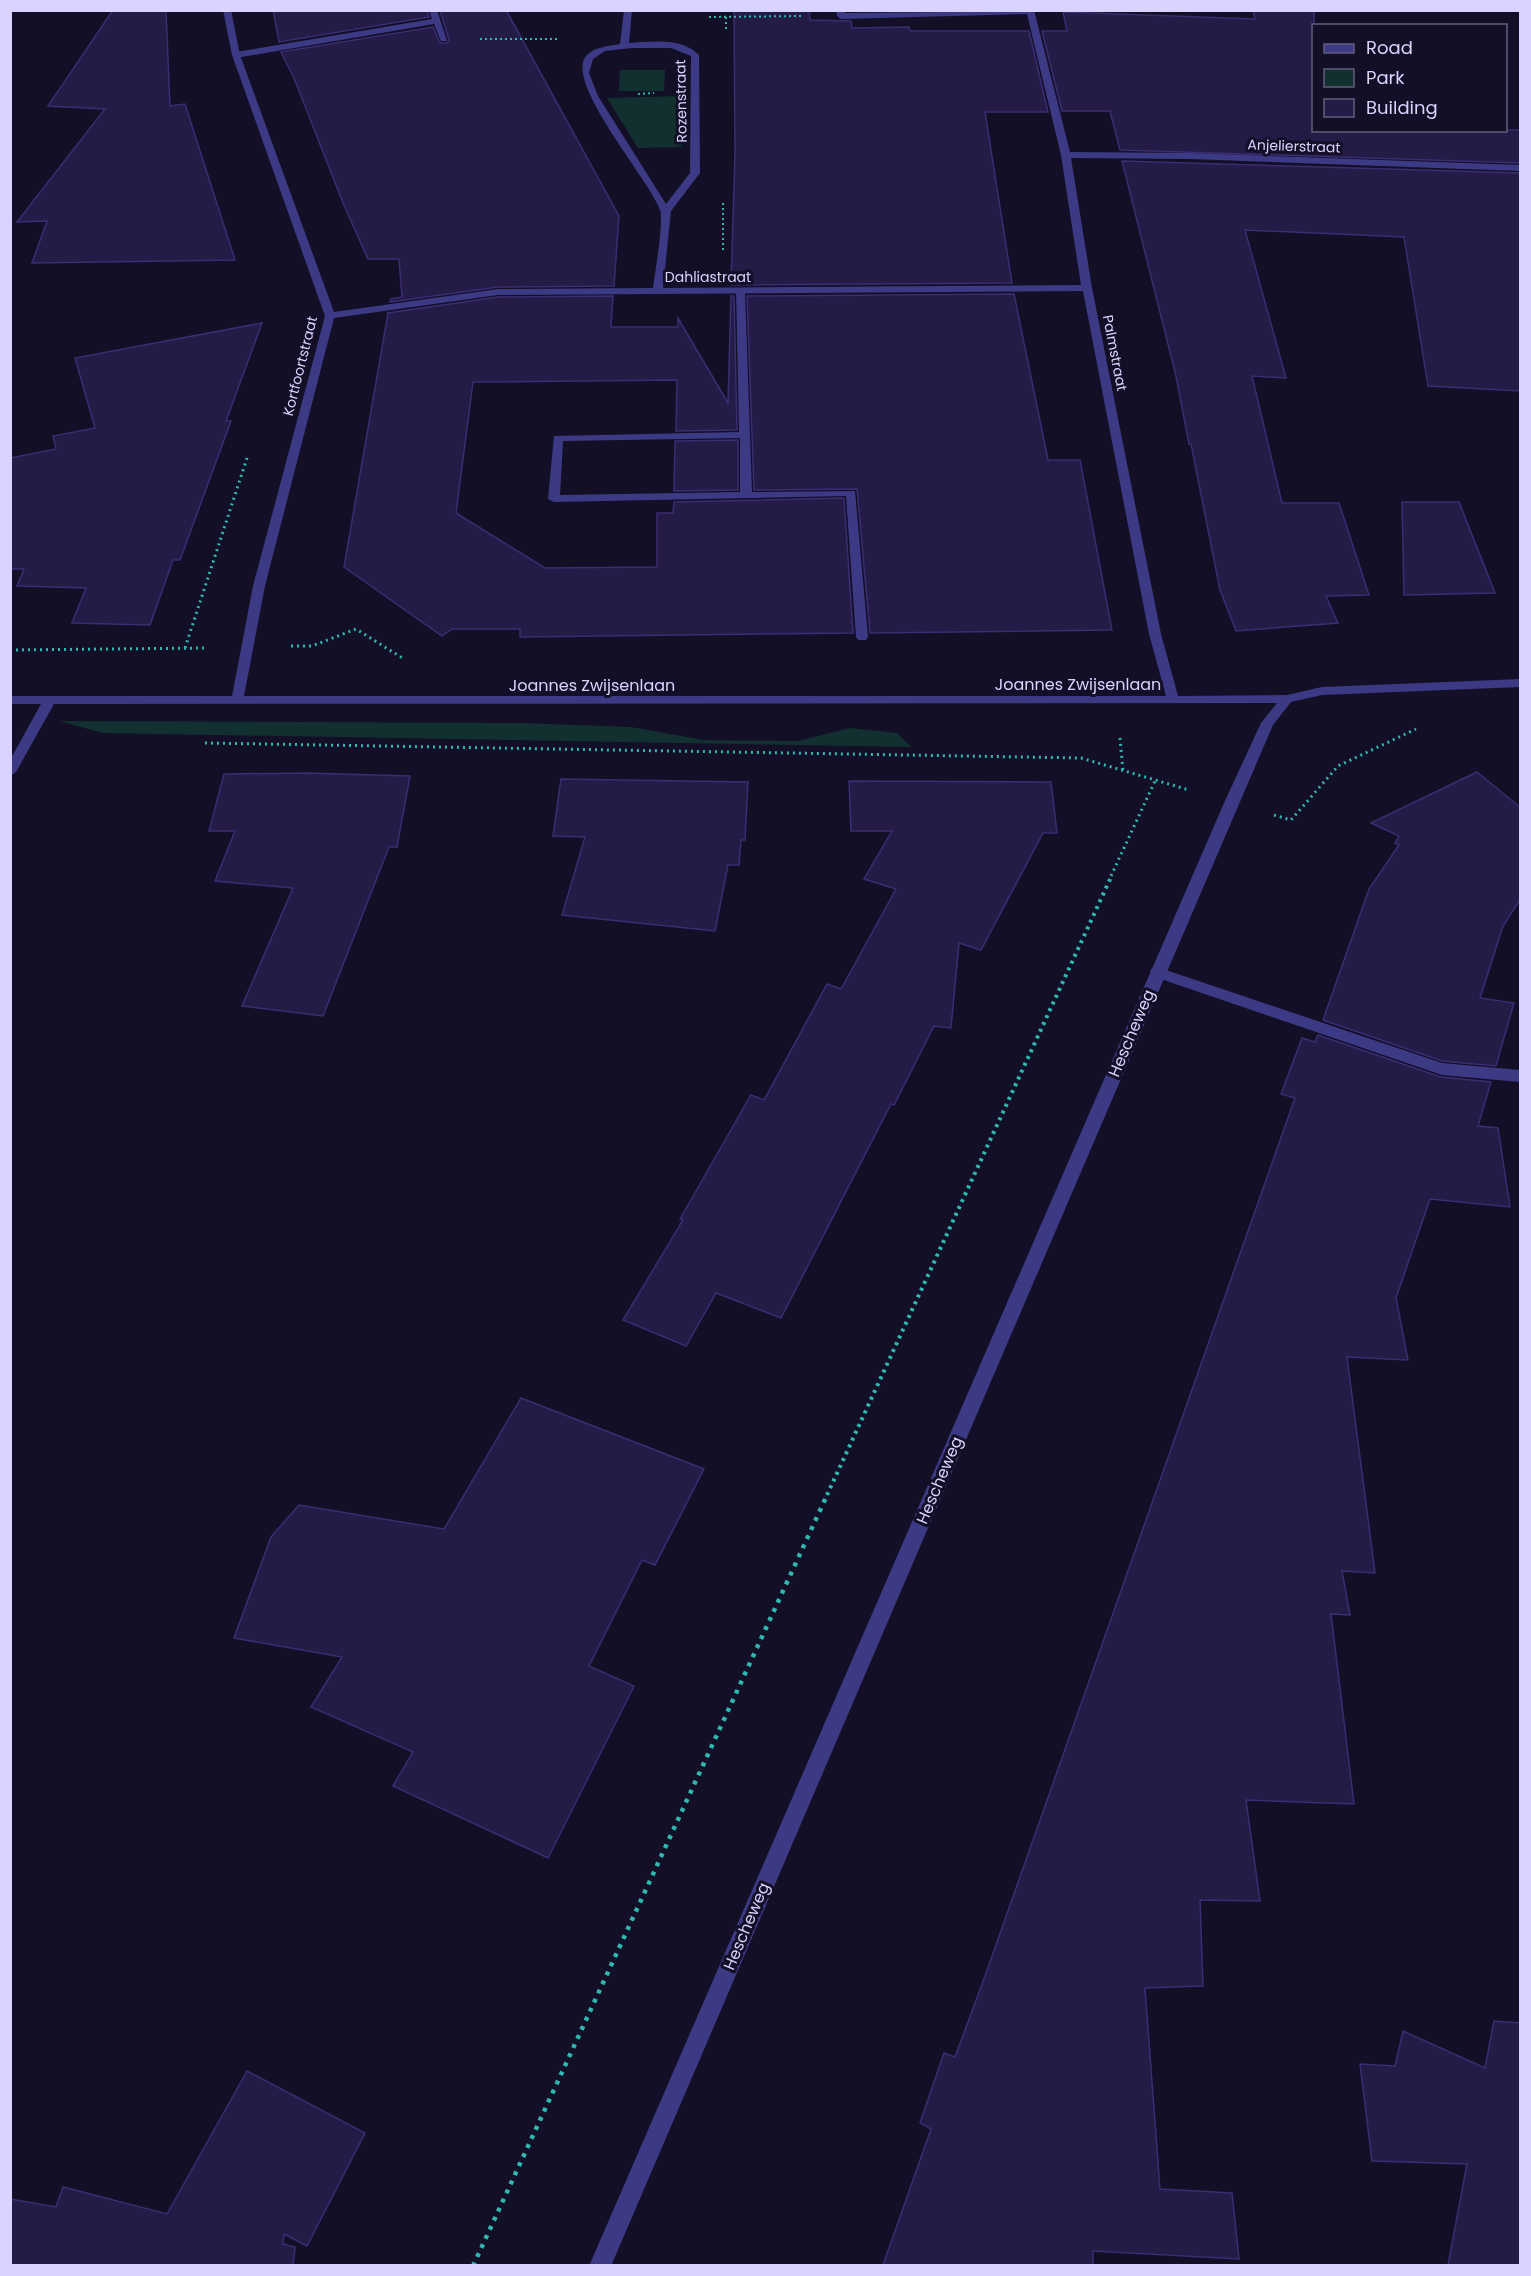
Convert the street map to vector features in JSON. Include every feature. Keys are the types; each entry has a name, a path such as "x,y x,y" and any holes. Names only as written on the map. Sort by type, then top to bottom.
{"street":[{"name":"Kortfoortstraat","path":"227,10 236,55 330,316 259,586 237,701"},
{"path":"432,10 444,39"},
{"path":"624,46 628,10"},
{"path":"841,13 1030,11"},
{"name":"Palmstraat","path":"1030,11 1066,155 1087,288 1155,634 1173,700"},
{"path":"236,55 437,21"},
{"name":"Rozenstraat","path":"603,49 624,46 679,46 690,50 695,55 695,173 666,211"},
{"path":"603,49 589,58 585,72 594,96 666,211 658,291"},
{"name":"Anjelierstraat","path":"1066,155 1190,156 1521,168"},
{"name":"Dahliastraat","path":"330,316 498,292 1087,288"},
{"path":"740,291 746,495"},
{"path":"745,435 558,438 554,499 851,494 862,637"},
{"path":"1173,700 1287,699 1322,691 1521,683"},
{"name":"Hescheweg","path":"600,2265 1231,803 1267,723 1287,699"},
{"name":"Joannes Zwijsenlaan","path":"10,700 1173,700"},
{"path":"10,772 34,733 50,700"},
{"path":"1157,972 1442,1069 1521,1076"}],"path":[{"path":"704,17 841,13"},
{"path":"444,39 580,39 603,49"},
{"path":"594,96 670,93 669,81 695,79"},
{"path":"695,160 723,161 723,291"},
{"path":"10,650 83,651 248,647"},
{"path":"194,743 1081,758 1291,820 1338,766 1420,728"},
{"path":"473,2265 1155,781"}],"green space":[{"path":"620,70 665,70 664,91 619,91"},
{"path":"683,96 682,147 638,148 607,98"},
{"path":"59,721 522,723 631,727 704,740 798,741 850,728 897,733 912,747 103,733"}],"building":[{"path":"113,10 166,10 170,106 185,104 235,260 32,263 47,221 17,222 105,109 48,106"},
{"path":"273,10 427,10 429,17 279,42"},
{"path":"440,10 506,10 619,216 614,286 498,287 390,302 391,299 402,297 399,259 368,259 343,203 294,78 281,52 433,27 440,43 447,43 449,40"},
{"path":"734,10 809,10 810,20 851,21 852,28 909,27 910,31 1029,31 1048,112 985,112 1012,283 731,285 735,152"},
{"path":"1253,10 1314,10 1312,132 1507,132 1507,130 1521,130 1521,163 1120,150 1110,111 1062,111 1042,31 1067,31 1063,12 1255,19"},
{"path":"1122,161 1521,173 1521,391 1428,386 1404,237 1245,230 1286,378 1252,376 1282,503 1339,503 1369,595 1326,596 1338,623 1236,631 1220,590 1176,376"},
{"path":"1014,294 1048,460 1080,460 1112,630 870,633 857,489 754,490 747,296"},
{"path":"613,296 611,327 678,327 678,318 728,403 731,296 734,296 737,430 676,431 677,380 473,382 456,513 545,568 657,567 657,513 673,513 674,502 844,498 853,633 520,637 520,629 452,629 442,636 344,567 388,313 498,297"},
{"path":"262,323 226,421 231,421 180,560 173,560 150,625 72,623 86,588 17,586 24,569 10,569 10,458 56,449 53,436 95,428 75,358"},
{"path":"738,440 738,490 674,491 675,441"},
{"path":"1402,502 1459,502 1495,593 1404,595"},
{"path":"1477,772 1521,808 1521,898 1503,926 1480,998 1514,1003 1496,1066 1442,1061 1323,1020 1369,889 1399,845 1395,843 1399,836 1371,823"},
{"path":"308,773 410,776 397,847 389,847 323,1016 242,1006 293,888 215,881 235,831 209,831 224,774"},
{"path":"561,779 748,782 745,840 741,840 739,865 728,865 715,931 562,915 585,837 553,836"},
{"path":"849,781 1051,782 1057,833 1043,833 981,950 959,943 951,1028 934,1026 894,1105 891,1104 781,1318 716,1293 686,1346 623,1320 683,1220 680,1219 751,1095 764,1100 827,984 841,989 896,889 864,879 892,831 851,831"},
{"path":"1318,1035 1441,1077 1491,1082 1478,1126 1498,1128 1510,1207 1430,1199 1396,1298 1408,1360 1347,1357 1375,1573 1342,1571 1350,1615 1331,1614 1354,1804 1246,1800 1260,1901 1200,1900 1203,1986 1145,1988 1160,2189 1232,2193 1239,2259 1093,2251 1093,2265 883,2265 931,2129 920,2123 944,2053 955,2057 985,1976 1295,1098 1281,1094 1302,1038 1315,1042"},
{"path":"521,1398 704,1469 655,1565 642,1560 589,1666 634,1686 548,1858 393,1786 413,1752 311,1707 342,1657 234,1638 271,1537 299,1505 444,1529"},
{"path":"1494,2021 1521,2023 1521,2265 1448,2265 1467,2164 1372,2161 1360,2064 1395,2066 1403,2031 1485,2068"},
{"path":"247,2071 365,2133 307,2246 284,2234 283,2244 295,2247 293,2265 10,2265 10,2199 56,2207 63,2187 167,2214"}]}
